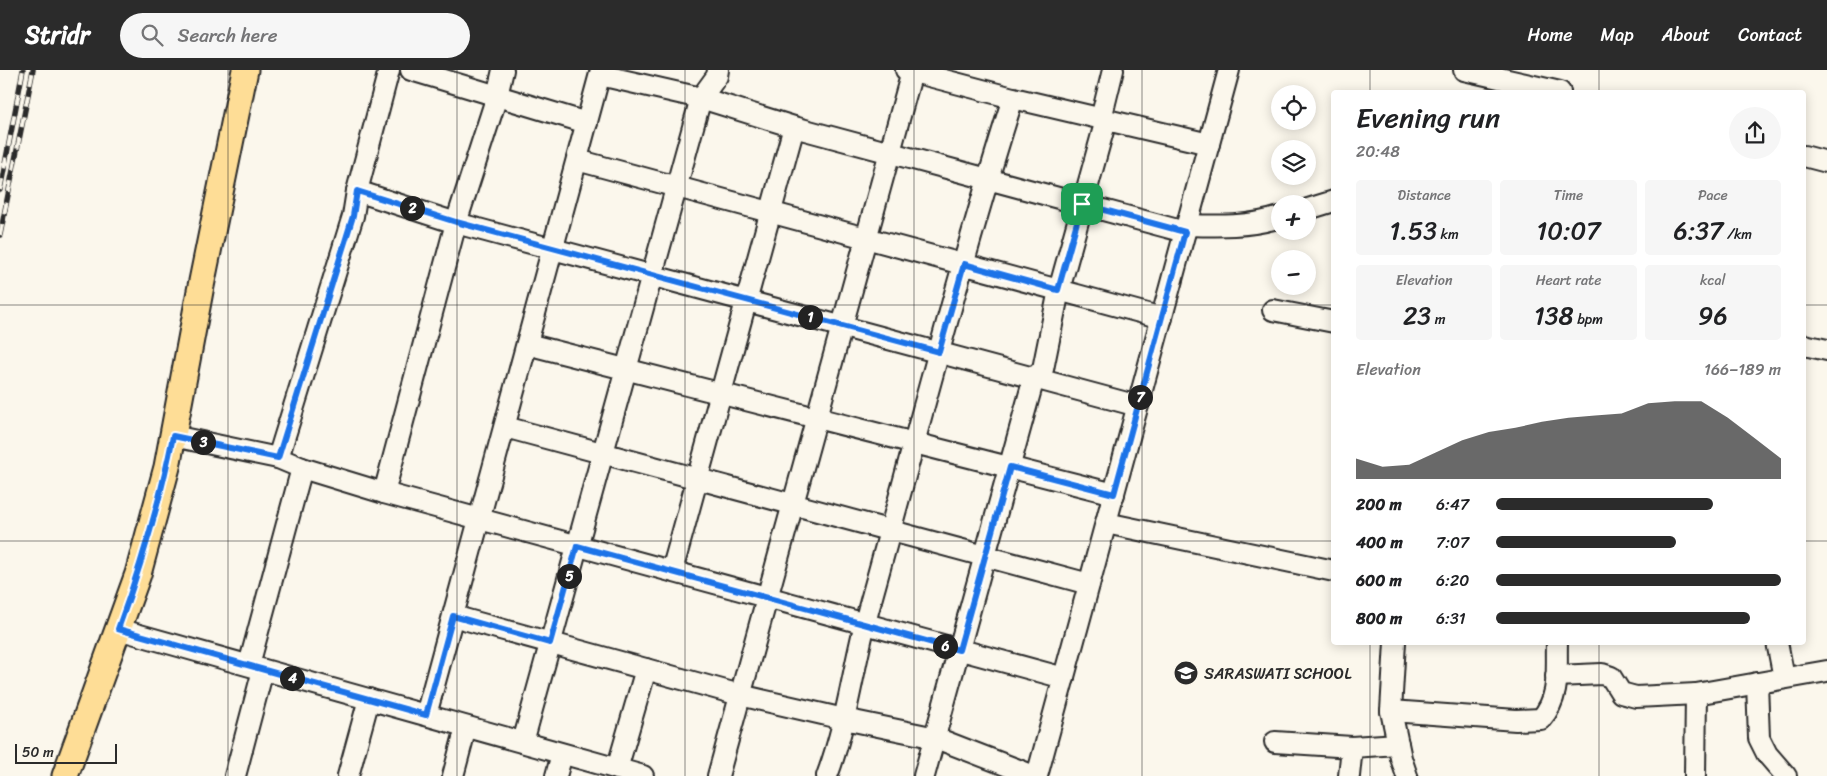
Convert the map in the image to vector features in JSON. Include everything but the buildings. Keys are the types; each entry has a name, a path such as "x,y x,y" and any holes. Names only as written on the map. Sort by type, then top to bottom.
{"main road":[{"path":"66,776 138,574 167,467 245,70"}],"street":[{"path":"278,458 353,216 357,191 389,70"},
{"path":"411,70 587,123"},
{"path":"384,493 456,222 497,96 503,70"},
{"path":"523,742 701,98 717,76 718,70"},
{"path":"924,776 1034,378 1043,369 1058,290 1104,119 1113,70"},
{"path":"453,616 740,695 936,738 1036,776 1229,70"},
{"path":"1464,70 1551,90"},
{"path":"718,776 890,153 909,71 1013,98 1209,144"},
{"path":"426,715 601,73 701,98 794,127 1082,204 1186,228 1271,220"},
{"path":"827,776 844,719 864,624 988,179 1013,98"},
{"path":"672,572 794,127"},
{"path":"1806,157 1827,162"},
{"path":"577,160 1162,318"},
{"path":"357,191 456,222 1138,406"},
{"path":"1316,206 1331,201"},
{"path":"1273,310 1331,321"},
{"path":"527,344 1114,494"},
{"path":"1806,345 1827,350"},
{"path":"505,426 1089,584"},
{"path":"173,436 278,458 302,468 384,493 1064,678"},
{"path":"235,776 256,667 302,468"},
{"path":"1106,523 1331,570"},
{"path":"118,629 642,776"},
{"path":"1395,645 1391,711 1407,776"},
{"path":"1391,711 1516,720 1541,719 1550,709 1555,694 1557,645"},
{"path":"1778,645 1784,678"},
{"path":"618,769 646,669"},
{"path":"1556,676 1602,674 1611,677 1621,693 1629,696 1696,694 1827,671"},
{"path":"1757,683 1759,738 1767,754 1786,776"},
{"path":"1695,776 1696,694"},
{"path":"348,776 369,699"},
{"path":"453,776 466,727"},
{"path":"1275,742 1352,747 1398,744"},
{"path":"1349,776 1352,747"},
{"path":"556,776 562,754"}],"railway":[{"path":"0,190 23,70"},
{"path":"0,235 33,70"}],"place":[{"name":"SARASWATI SCHOOL","path":"1186,673"}],"route":[{"path":"357,191 456,222 939,352 964,264 1058,290 1082,204 1185,232 1114,494 1010,467 959,650 577,546 550,643 453,616 426,715 118,629 138,574 167,467 173,436 278,458 353,216 357,191"}]}
